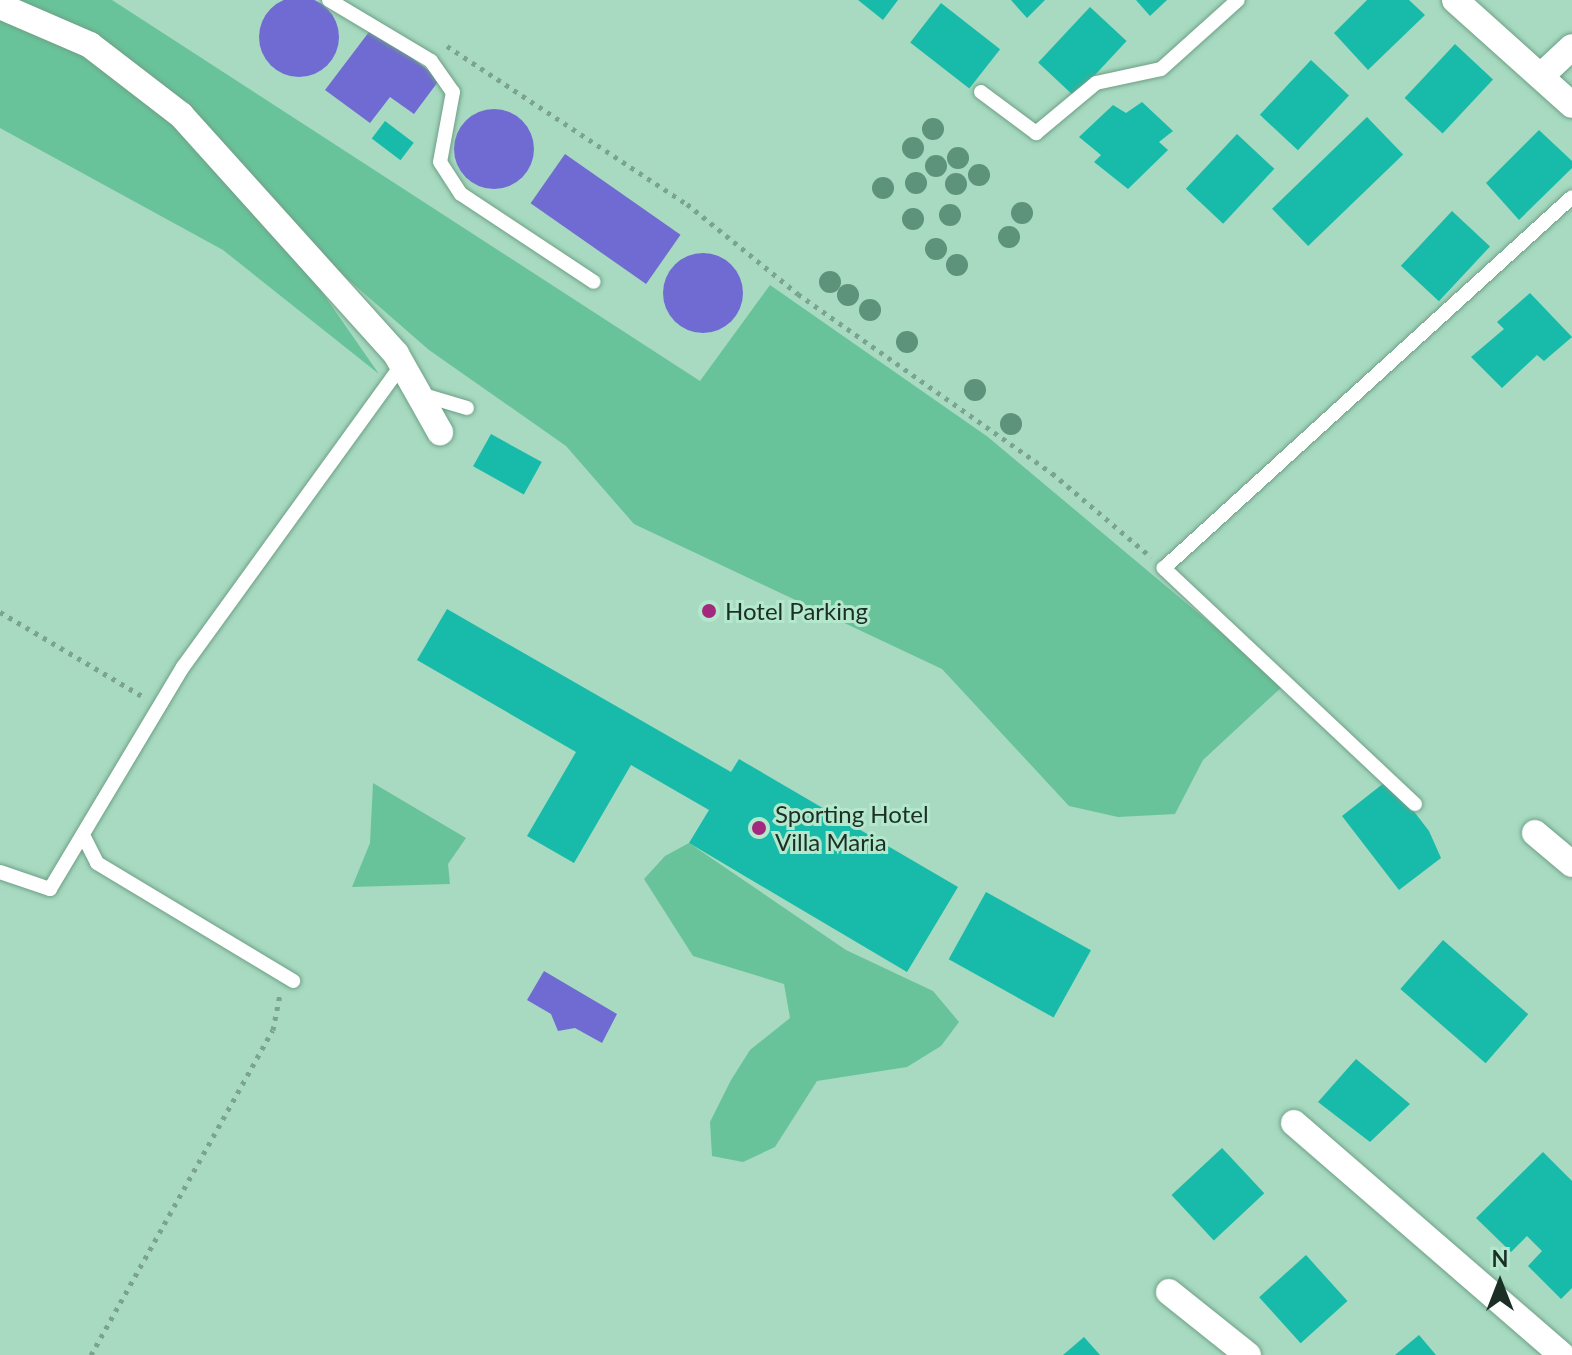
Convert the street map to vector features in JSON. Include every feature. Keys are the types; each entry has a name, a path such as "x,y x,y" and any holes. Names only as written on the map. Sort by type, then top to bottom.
{"street":[{"path":"1455,0 1572,105"},
{"path":"0,6 90,45 181,115 402,364 440,432"},
{"path":"1541,76 1572,47"},
{"path":"1535,833 1572,864"},
{"path":"1294,1123 1562,1355"},
{"path":"1169,1292 1248,1355"}],"lane":[{"path":"329,0 431,61 453,92 440,162 461,194 594,282"},
{"path":"981,92 1036,133 1096,83 1161,69 1238,0"},
{"path":"1415,804 1164,568 1572,197"},
{"path":"0,872 50,889 85,839 160,707 402,364"},
{"path":"420,394 467,408"},
{"path":"85,839 97,863 293,981"}],"path":[{"path":"438,40 687,204 798,294 1052,473 1164,568"},
{"path":"0,612 160,707"},
{"path":"91,1355 273,1030 280,993 271,985"}],"green space":[{"path":"0,0 112,0 700,381 770,285 988,437 1284,685 1203,760 1175,814 1118,817 1069,806 942,669 634,524 566,446 429,350 328,262 301,262 379,374 223,250 0,128"},
{"path":"373,783 466,838 448,864 450,884 352,887 370,843"},
{"path":"689,843 846,950 933,991 959,1022 941,1046 907,1067 817,1081 775,1147 743,1162 712,1156 710,1122 731,1080 750,1050 790,1018 784,984 693,956 644,879 665,856"}],"shaded area":[{"path":"299,-3 314,0 327,9 336,22 339,37 336,52 327,65 314,74 299,77 284,74 271,65 262,52 259,37 262,22 271,9 284,0"},
{"path":"372,28 440,79 414,114 390,97 370,123 325,90"},
{"path":"494,109 509,112 522,121 531,134 534,149 531,164 522,177 509,186 494,189 479,186 466,177 457,164 454,149 457,134 466,121 479,112"},
{"path":"565,154 681,235 646,284 531,203"},
{"path":"703,253 718,256 731,265 740,278 743,293 740,308 731,321 718,330 703,333 688,330 675,321 666,308 663,293 666,278 675,265 688,256"},
{"path":"544,971 617,1014 602,1043 575,1028 558,1031 551,1014 527,1000"}],"building":[{"path":"858,0 898,0 883,20"},
{"path":"1011,0 1045,0 1027,18"},
{"path":"1136,0 1167,0 1150,16"},
{"path":"1367,0 1409,0 1425,15 1368,70 1334,33"},
{"path":"941,3 1000,49 969,89 910,42"},
{"path":"1090,7 1127,41 1075,97 1038,63"},
{"path":"1455,44 1493,79 1443,134 1405,98"},
{"path":"1311,60 1349,95 1298,150 1260,115"},
{"path":"1142,102 1173,131 1159,142 1168,150 1128,189 1094,162 1101,155 1079,137 1113,105 1126,113"},
{"path":"1367,117 1403,154 1308,246 1272,209"},
{"path":"385,121 414,143 401,160 372,139"},
{"path":"1539,130 1572,161 1572,168 1519,220 1486,183"},
{"path":"1237,134 1274,169 1223,224 1186,189"},
{"path":"1452,211 1490,246 1439,301 1401,266"},
{"path":"1530,293 1572,337 1544,361 1537,355 1502,388 1471,357 1504,329 1497,322"},
{"path":"491,434 542,462 524,494 473,466"},
{"path":"447,609 731,772 739,759 958,887 907,972 689,843 709,810 631,765 574,863 527,836 576,752 417,660"},
{"path":"1389,779 1429,831 1441,858 1399,890 1342,816"},
{"path":"986,892 1091,950 1054,1018 949,959"},
{"path":"1443,940 1528,1014 1486,1063 1400,989"},
{"path":"1356,1059 1410,1104 1370,1142 1318,1102"},
{"path":"1222,1148 1264,1193 1214,1240 1172,1195"},
{"path":"1543,1152 1572,1181 1572,1288 1561,1299 1528,1266 1542,1251 1527,1236 1511,1252 1476,1218"},
{"path":"1306,1255 1347,1301 1301,1343 1259,1297"},
{"path":"1419,1335 1436,1355 1395,1355"},
{"path":"1084,1337 1100,1355 1063,1355"}],"place":[{"name":"Hotel Parking","path":"709,611"},
{"name":"Sporting Hotel Villa Maria","path":"759,828"}]}
